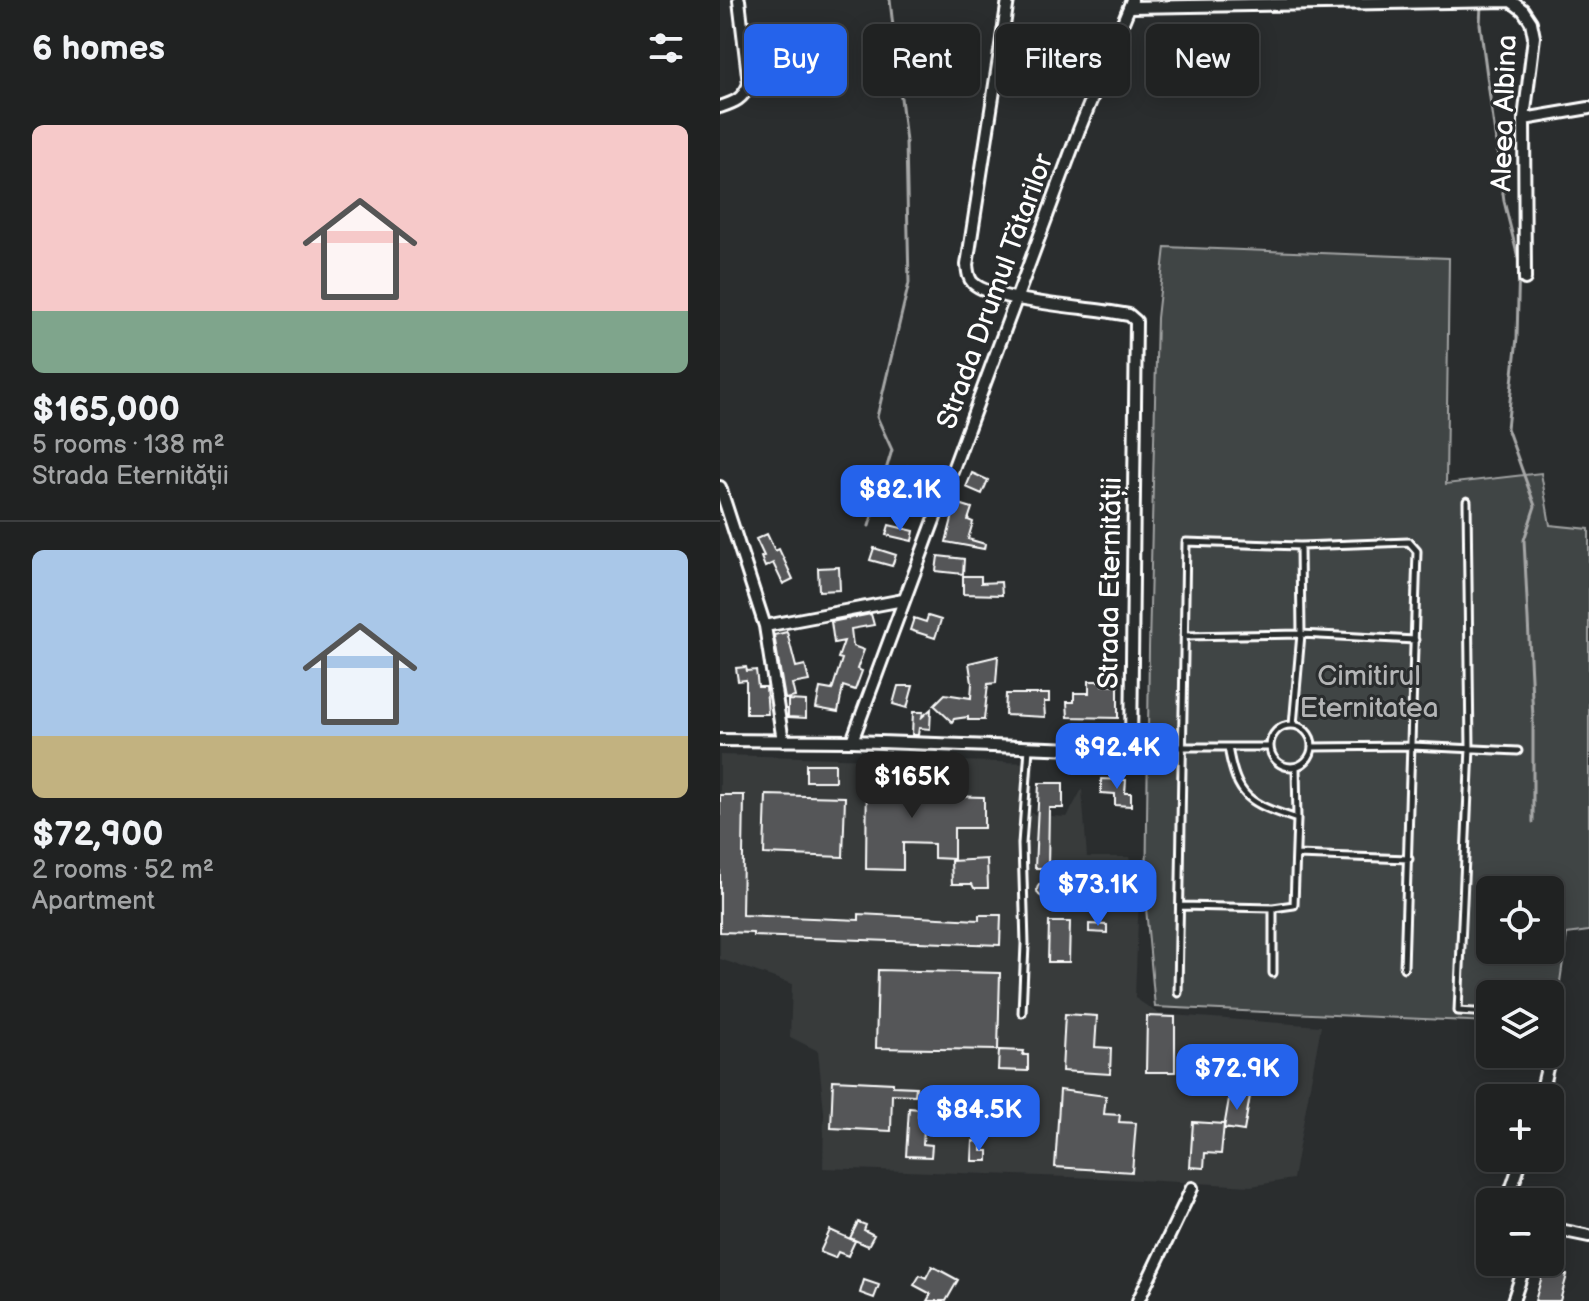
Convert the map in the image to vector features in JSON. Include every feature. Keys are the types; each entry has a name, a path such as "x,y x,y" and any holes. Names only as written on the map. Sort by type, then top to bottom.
{"street":[{"path":"720,107 738,101 749,84 739,0"},
{"path":"1008,0 967,265 969,278 975,285 995,294 1018,298"},
{"name":"Aleea Albina","path":"1131,3 1511,1 1523,10 1531,22 1534,37 1524,119 1525,279"},
{"name":"Strada Drumul Tătarilor","path":"852,741 1079,130 1131,3"},
{"path":"1524,119 1589,108"},
{"name":"Strada Eternității","path":"1018,298 1120,313 1136,321 1131,747"},
{"path":"720,487 765,626 783,741"},
{"path":"765,626 903,600"},
{"path":"720,740 1127,750 1131,747"},
{"path":"1138,1301 1192,1188"},
{"path":"1564,1231 1589,1236"},
{"path":"1513,1301 1521,1276"}],"lane":[{"path":"1467,501 1470,748 1458,1011 1476,1012"},
{"path":"1178,993 1186,542 1300,546 1409,542 1417,551 1404,968"},
{"path":"1293,725 1301,634 1300,546"},
{"path":"1184,636 1301,634 1415,640"},
{"path":"1293,725 1308,733 1312,747 1307,760 1296,767 1289,767 1276,762 1270,747 1276,730 1293,725"},
{"path":"1312,747 1412,746 1518,751"},
{"path":"1022,1013 1025,944 1022,844 1029,747"},
{"path":"1131,747 1270,747"},
{"path":"1228,747 1237,786 1259,807 1297,819"},
{"path":"1181,906 1273,908 1294,905 1296,767"},
{"path":"1297,855 1409,859"},
{"path":"1273,908 1273,973"}],"shaded area":[{"path":"720,755 1035,763 1031,813 1037,815 1067,817 1082,789 1087,857 1129,857 1139,894 1135,998 1159,1014 1321,1026 1293,1179 1251,1186 823,1168 824,1112 818,1051 790,1037 792,984 720,959"}],"green space":[{"name":"Cimitirul Eternitatea","path":"1165,247 1449,258 1446,484 1541,473 1550,525 1589,529 1589,931 1567,934 1564,955 1564,876 1476,876 1476,964 1563,964 1560,980 1476,980 1476,1021 1155,1007 1146,908 1157,318"}],"building":[{"path":"908,466 930,472 926,484 905,478"},
{"path":"972,473 988,480 982,494 966,487"},
{"path":"956,503 972,508 968,520 973,522 968,539 985,544 984,549 946,542"},
{"path":"889,525 914,531 912,541 886,535"},
{"path":"767,534 775,551 779,549 793,579 783,584 773,563 765,567 761,557 764,556 756,539"},
{"path":"874,548 896,555 892,566 870,560"},
{"path":"938,556 964,559 963,574 936,571"},
{"path":"839,567 840,590 819,591 818,568"},
{"path":"963,576 981,576 981,583 1001,582 1002,595 963,594"},
{"path":"871,614 874,625 851,629 853,646 864,650 857,669 862,671 855,690 843,686 838,712 816,708 820,688 832,690 842,659 838,658 844,641 834,643 831,622"},
{"path":"928,616 941,620 935,638 910,630 914,618 926,622"},
{"path":"787,632 796,667 805,665 809,681 792,684 795,697 785,699 774,635"},
{"path":"998,656 996,683 988,684 984,720 968,720 968,717 952,722 934,705 945,694 971,698 969,663"},
{"path":"746,667 747,671 756,670 758,687 766,687 768,714 746,714 746,680 738,681 736,668"},
{"path":"1089,681 1118,686 1118,718 1068,717 1067,702 1074,702 1074,693 1089,693"},
{"path":"898,686 913,686 907,708 893,704"},
{"path":"1006,694 1049,694 1049,702 1044,702 1045,717 1005,715"},
{"path":"788,700 806,701 806,718 788,717"},
{"path":"931,709 930,729 919,728 918,735 912,735 913,712 923,712 922,717"},
{"path":"806,764 835,764 835,781 806,781"},
{"path":"867,769 905,770 904,795 984,797 984,828 954,828 954,859 934,858 934,844 903,843 903,870 866,869"},
{"path":"1101,779 1126,780 1125,793 1131,793 1131,806 1115,805 1115,794 1101,793"},
{"path":"1039,783 1063,783 1063,808 1049,808 1048,868 1035,868"},
{"path":"720,795 744,795 742,915 859,920 859,914 979,920 979,915 1001,915 1000,945 753,936 753,933 720,932"},
{"path":"766,795 845,797 843,857 764,854"},
{"path":"987,859 988,888 952,884 951,861"},
{"path":"1044,883 1051,890 1044,897 1037,890"},
{"path":"1049,922 1070,922 1069,962 1048,962"},
{"path":"1089,924 1107,925 1107,933 1089,932"},
{"path":"878,970 1000,973 998,1050 876,1048"},
{"path":"1065,1014 1097,1016 1095,1047 1111,1048 1110,1074 1062,1071"},
{"path":"1147,1016 1175,1017 1175,1072 1146,1072"},
{"path":"999,1050 1024,1051 1023,1055 1028,1055 1028,1071 998,1070"},
{"path":"833,1080 916,1087 915,1095 892,1094 891,1131 831,1128"},
{"path":"970,1089 989,1090 989,1100 969,1099"},
{"path":"1060,1090 1106,1096 1104,1114 1120,1115 1119,1122 1136,1123 1132,1172 1055,1167"},
{"path":"1230,1093 1250,1096 1244,1131 1224,1128"},
{"path":"909,1108 919,1109 918,1116 925,1116 923,1144 932,1145 931,1157 906,1156"},
{"path":"1193,1122 1224,1124 1221,1154 1205,1153 1204,1168 1190,1167"},
{"path":"973,1141 982,1142 982,1151 988,1151 988,1161 972,1161"},
{"path":"858,1222 866,1225 864,1230 874,1235 868,1246 850,1238"},
{"path":"830,1230 855,1241 848,1256 838,1252 835,1258 820,1252"},
{"path":"932,1266 958,1280 946,1301 927,1301 931,1294 914,1285 920,1275 926,1278"},
{"path":"1567,1275 1560,1301 1535,1301 1542,1276"},
{"path":"864,1280 879,1285 874,1298 860,1293"}],"waterway":[{"path":"869,526 892,450 877,417 909,283 906,142 890,0"},
{"path":"1481,5 1480,24 1504,201 1519,262 1517,338 1507,428 1535,506 1524,540 1533,718 1533,822"}]}
